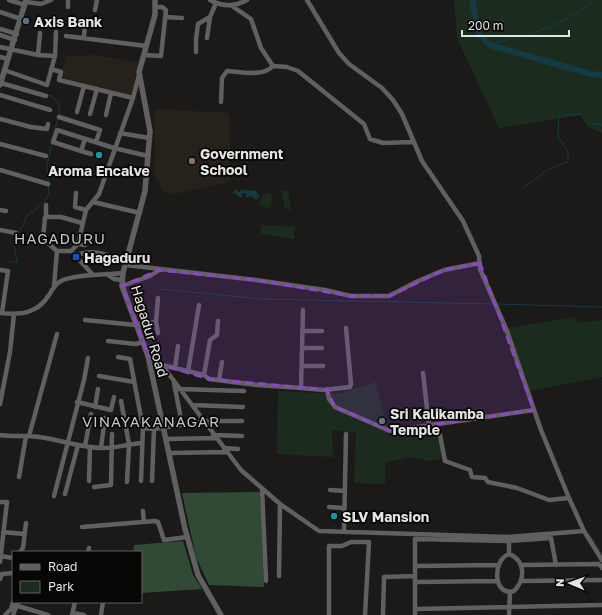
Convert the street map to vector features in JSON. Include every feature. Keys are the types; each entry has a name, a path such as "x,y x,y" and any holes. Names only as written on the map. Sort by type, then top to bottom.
{"street":[{"path":"9,0 41,4 51,0"},
{"path":"68,0 68,7"},
{"path":"95,10 97,0"},
{"name":"Hagadur Road","path":"155,0 155,15 139,72 150,131 145,191 123,273 122,283 148,356 187,537 198,575 222,615"},
{"path":"210,0 216,3 231,6 250,19 261,48 273,66"},
{"path":"230,0 231,6"},
{"path":"231,6 247,0"},
{"path":"307,0 339,53 349,64 382,88 393,100 402,114 413,142 430,175 463,221 479,256 480,269 508,331 534,410 569,498 584,531 602,560"},
{"path":"25,2 16,37 0,84 46,96"},
{"path":"207,38 210,17 216,3"},
{"path":"144,55 161,56 166,10 162,7 155,7"},
{"path":"0,12 21,19"},
{"path":"165,17 182,18"},
{"path":"196,52 198,24 210,17"},
{"path":"84,37 85,23"},
{"path":"0,29 16,37"},
{"path":"4,70 47,84 55,56 56,32"},
{"path":"38,55 40,33"},
{"path":"0,35 16,37"},
{"path":"66,36 84,37 146,46"},
{"path":"0,47 38,55 55,56"},
{"path":"0,57 8,58"},
{"path":"221,102 222,78 227,71 262,72 273,66 287,67 298,71 364,124 370,139 383,142 413,142"},
{"path":"51,69 61,72 59,80 133,98"},
{"path":"46,205 46,217 44,217 42,238 57,251 71,251 78,244 86,210 99,194 114,148 133,98 139,72"},
{"path":"77,112 84,86"},
{"path":"90,114 96,89"},
{"path":"106,115 111,93"},
{"path":"0,96 50,110"},
{"path":"59,117 100,130 96,142"},
{"path":"0,119 31,127 47,129 48,124"},
{"path":"91,154 53,142 57,130 114,148 148,156"},
{"path":"120,133 149,138"},
{"path":"81,151 85,139"},
{"path":"0,144 46,156"},
{"path":"0,170 48,184"},
{"path":"76,194 75,207 86,210"},
{"path":"93,202 140,213"},
{"path":"0,210 6,211"},
{"path":"46,217 60,217 82,223"},
{"path":"0,230 16,233"},
{"path":"78,244 85,245"},
{"path":"54,286 57,251"},
{"path":"71,251 93,275"},
{"path":"75,256 85,251 94,251 126,263 158,270 256,280 325,290 351,296 389,296 444,270 480,263"},
{"path":"0,270 8,271 3,292 1,313 14,314 22,314 36,309 44,302 54,286 64,280 93,275 123,273"},
{"path":"108,275 122,283 150,276 158,270"},
{"path":"158,298 156,322 158,333"},
{"path":"188,372 199,305"},
{"path":"301,388 303,310"},
{"path":"0,404 10,352 14,314"},
{"path":"85,320 136,325 156,322"},
{"path":"204,375 210,340 217,335 218,321"},
{"path":"148,356 162,365 204,375 210,379 257,386 327,389 350,387 352,384 346,328"},
{"path":"303,331 322,331"},
{"path":"19,477 28,436 56,334"},
{"path":"108,341 136,344 142,342"},
{"path":"176,368 178,346"},
{"path":"303,348 322,348"},
{"path":"118,356 130,359 142,428 141,481"},
{"path":"54,496 77,402 84,380 88,358"},
{"path":"219,380 222,362"},
{"path":"162,365 241,470 280,504 319,531 508,537 584,531"},
{"path":"302,366 323,366"},
{"path":"423,373 431,426 440,435 445,461 470,470 472,477 485,478 488,482 517,488 549,500 569,498"},
{"path":"99,376 134,382"},
{"path":"174,382 182,424"},
{"path":"95,407 98,389"},
{"path":"179,389 244,391"},
{"path":"327,389 329,399 335,407 390,431 534,410"},
{"path":"77,402 111,410 114,396"},
{"path":"121,401 129,444 127,482"},
{"path":"192,405 243,407"},
{"path":"89,481 88,446 91,414"},
{"path":"101,448 105,418"},
{"path":"142,428 154,429 204,422 242,422"},
{"path":"152,480 154,429"},
{"path":"94,487 111,484 112,434"},
{"path":"344,532 346,434"},
{"path":"0,435 14,437 28,436 101,448 142,443"},
{"path":"166,439 242,436"},
{"path":"65,494 78,445"},
{"path":"169,453 238,449"},
{"path":"262,488 266,581"},
{"path":"330,490 345,491"},
{"path":"0,502 7,502 3,515 4,532 1,541 0,562"},
{"path":"279,576 280,504"},
{"path":"329,507 344,508"},
{"path":"143,510 144,522"},
{"path":"82,527 158,522 164,540 187,537"},
{"path":"21,551 23,548 26,523"},
{"path":"4,532 24,534"},
{"path":"415,615 415,539 509,541 551,538 556,565"},
{"path":"509,541 509,554"},
{"path":"328,615 329,546 342,546 351,542 370,542 365,615"},
{"path":"509,554 519,559 522,565 522,580 514,591 510,592 504,590 498,581 498,565 504,555 509,554"},
{"path":"1,556 12,558"},
{"path":"522,565 600,564 602,568"},
{"path":"415,566 498,565"},
{"path":"0,579 2,574 12,574"},
{"path":"383,615 384,577 498,581"},
{"path":"522,580 602,580"},
{"path":"510,592 510,615"},
{"path":"5,615 10,611 13,603"},
{"path":"75,603 72,614 84,615"},
{"path":"101,615 103,603"},
{"path":"13,615 18,604 48,615"},
{"path":"415,609 602,605"},
{"path":"447,608 447,615"}],"highlighted area":[{"path":"480,263 534,410 390,431 335,407 327,390 209,379 162,365 148,356 122,286 159,270 256,280 351,296 389,296 444,270"}],"shaded area":[{"path":"96,55 138,63 132,97 60,79 66,56"},
{"name":"Government School","path":"154,109 230,113 230,182 174,194 164,191 154,175"}],"green space":[{"path":"454,0 602,0 602,133 588,127 581,115 499,128 457,38"},
{"path":"281,190 288,191 291,210 285,208"},
{"path":"269,193 272,194 271,205 267,209 259,203 263,195"},
{"path":"261,225 295,227 294,239 261,234"},
{"path":"575,317 577,323 602,320 602,377 530,391 508,328"},
{"path":"376,382 389,436 430,430 437,434 442,455 440,459 428,461 410,457 385,463 385,484 354,483 356,433 332,430 333,457 277,454 278,391 338,394"},
{"path":"260,492 264,587 209,585 196,557 182,493"},
{"path":"183,541 193,575 202,589 142,593 142,551 133,551 134,545"}],"water":[{"path":"236,189 239,192 242,190 257,191 257,194 260,196 256,200 251,196 247,198 246,194 242,193 242,197 239,197 237,194 233,193"}],"waterway":[{"path":"472,0 479,34 490,45 591,74 602,75"},
{"path":"490,45 532,33 557,23 570,17 595,0"},
{"path":"48,95 53,97 59,104 59,115"},
{"path":"524,187 549,169 568,162 568,151 558,137 559,117 563,115 581,114 587,123 602,125"},
{"path":"55,129 58,118"},
{"path":"17,232 22,228 26,217 44,202 49,194 47,166 52,143"},
{"path":"9,262 17,262 14,244 16,234"},
{"path":"161,289 261,299 493,304"},
{"path":"497,304 602,307"},
{"path":"590,535 602,554"}],"place":[{"name":"Axis Bank","path":"26,21"},
{"name":"Aroma Encalve","path":"99,155"},
{"name":"Government School","path":"192,161"},
{"name":"Hagaduru","path":"76,257"},
{"name":"Sri Kalikamba Temple","path":"382,421"},
{"name":"SLV Mansion","path":"334,516"}],"district":[{"name":"HAGADURU","path":"60,238"},
{"name":"VINAYAKANAGAR","path":"151,421"}]}
